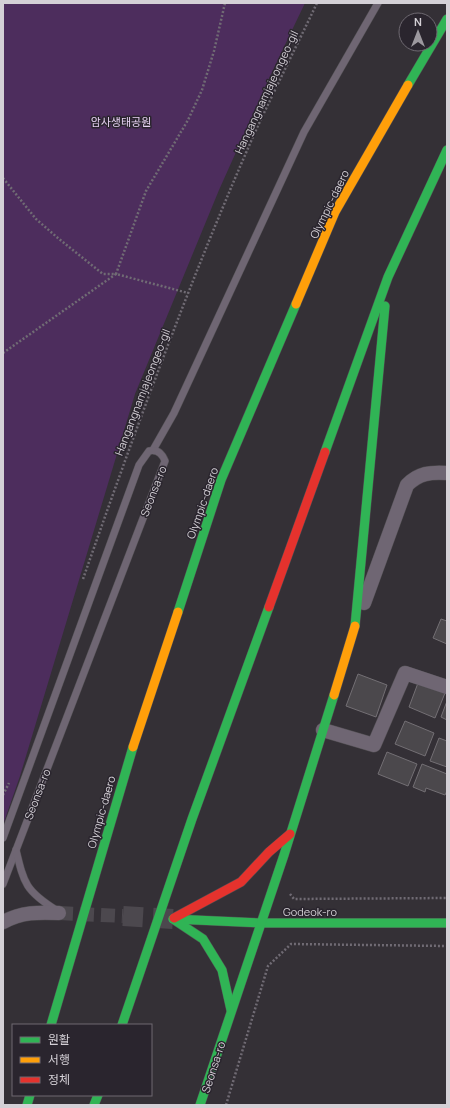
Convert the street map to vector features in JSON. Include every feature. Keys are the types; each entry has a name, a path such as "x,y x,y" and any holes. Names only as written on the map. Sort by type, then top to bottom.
{"main road":[{"name":"Olympic-daero","path":"52,1024 125,771 221,480 336,212 385,122 447,19"},
{"path":"122,1024 192,819 388,277 447,150"},
{"path":"355,626 388,277"},
{"name":"Seonsa-ro","path":"200,1105 290,834 355,626"},
{"path":"231,1010 222,970 203,939 173,919 241,882 269,852 290,834"},
{"name":"Godeok-ro","path":"173,919 260,923 447,923"}],"street":[{"name":"Seonsa-ro","path":"355,626 407,485 415,477 430,472 447,473"},
{"path":"322,730 374,744 405,673 447,688"},
{"path":"3,922 16,915 33,912 59,913"}],"lane":[{"path":"153,450 174,413 304,132 378,3"},
{"name":"Seonsa-ro","path":"3,838 141,459 148,451 153,450 163,455 165,461 3,884"},
{"path":"16,849 26,885 36,897 59,913"}],"path":[{"path":"3,353 116,274 146,191 188,120 202,90 214,51 225,3"},
{"name":"Hangangnamjajeongeo-gil","path":"81,586 131,442 188,293 256,130 317,3"},
{"path":"3,178 36,218 103,274 116,274 188,293"},
{"path":"3,795 11,780"},
{"path":"294,899 447,898"},
{"path":"226,1105 268,966 291,944 447,946"}],"green space":[{"name":"암사생태공원","path":"3,3 305,3 219,190 135,394 20,776 3,825"}],"building":[{"path":"441,619 447,621 447,644 433,638"},
{"path":"358,674 387,685 376,717 346,706"},
{"path":"418,683 445,693 435,718 409,707"},
{"path":"447,701 447,720 441,717"},
{"path":"405,721 434,733 425,756 395,744"},
{"path":"439,738 447,741 447,767 430,761"},
{"path":"387,752 417,764 408,786 378,774"},
{"path":"422,764 447,774 447,791 445,795 426,788 425,792 413,787"}],"tunnel":[{"path":"59,913 123,916"},
{"path":"123,916 173,919"}],"traffic: fast":[{"path":"408,85 447,19"},
{"path":"325,452 388,277 447,150"},
{"path":"178,612 221,480 296,304"},
{"path":"355,626 385,306"},
{"path":"122,1024 192,819 269,607"},
{"path":"200,1105 284,855 334,695"},
{"path":"51,1024 133,747"},
{"path":"173,919 260,923 447,923"},
{"path":"173,919 203,939 222,970 231,1010"},
{"path":"27,1105 30,1096"},
{"path":"94,1105 98,1096"}],"traffic: slow":[{"path":"296,304 335,212 408,85"},
{"path":"133,747 178,612"},
{"path":"334,695 355,626"}],"traffic: jam":[{"path":"269,607 325,452"},
{"path":"174,918 241,882 269,852 290,834"}]}
